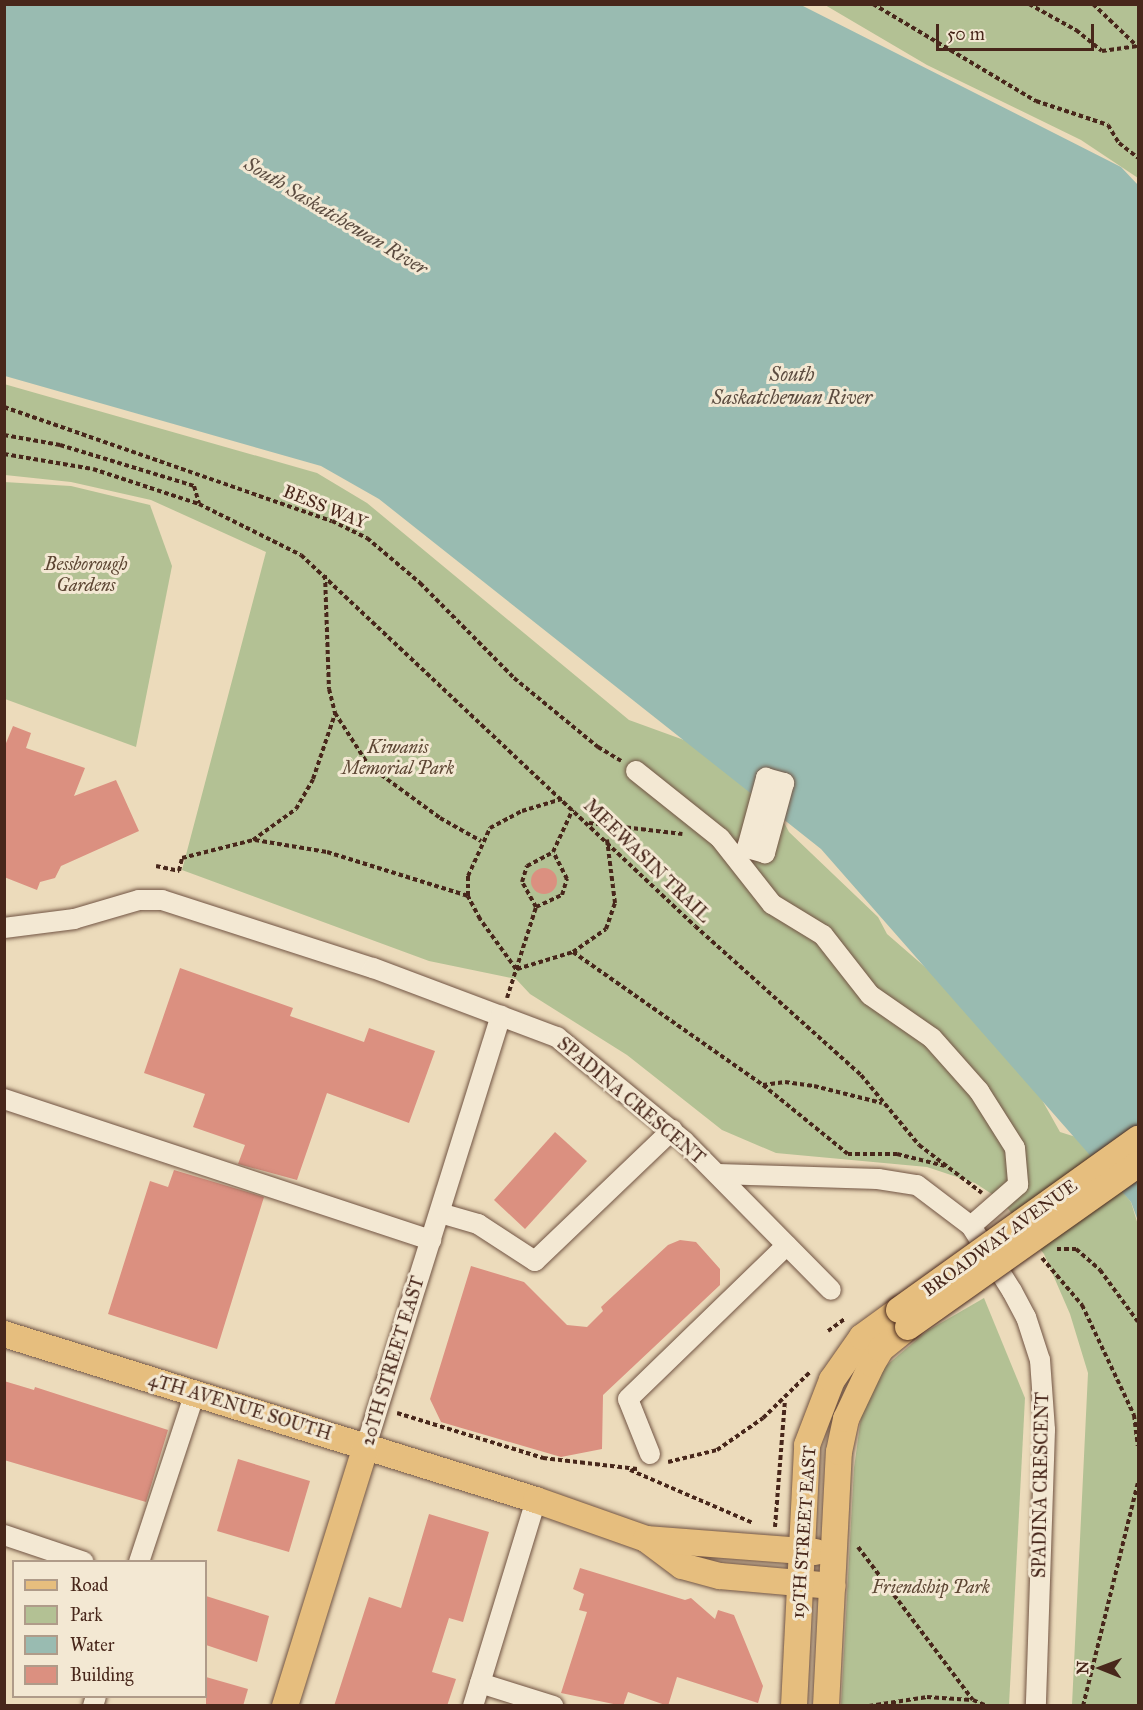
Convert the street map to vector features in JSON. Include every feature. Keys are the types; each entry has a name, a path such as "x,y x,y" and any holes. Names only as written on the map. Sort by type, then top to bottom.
{"main road":[{"name":"BROADWAY AVENUE","path":"873,1364 903,1319 1138,1139"},
{"name":"BROADWAY AVENUE","path":"862,1337 903,1319 1138,1164"},
{"name":"4TH AVENUE SOUTH","path":"4,1334 537,1500 646,1539 801,1551 848,1551"},
{"name":"19TH STREET EAST","path":"794,1706 807,1445 832,1380 862,1337"},
{"name":"19TH STREET EAST","path":"826,1706 833,1586 848,1551 839,1452 846,1419 873,1364"},
{"name":"20TH STREET EAST","path":"285,1706 366,1446"},
{"name":"4TH AVENUE SOUTH","path":"646,1539 681,1566 720,1576 833,1586"}],"street":[{"path":"636,771 720,838 772,904 823,935 870,995 932,1038 979,1091 1015,1148 1018,1185 997,1206 971,1226"},
{"path":"752,877 758,851 747,848 766,778 777,781"},
{"name":"SPADINA CRESCENT","path":"4,928 74,919 139,900 162,900 373,968 557,1037 672,1130 831,1290"},
{"name":"20TH STREET EAST","path":"366,1446 501,1016"},
{"path":"4,1099 431,1240"},
{"path":"440,1213 478,1224 535,1261 672,1130"},
{"name":"SPADINA CRESCENT","path":"718,1174 904,1182 933,1194 971,1226 1026,1317 1040,1360 1045,1430 1036,1706"},
{"path":"651,1462 628,1399 787,1245"},
{"path":"140,1560 195,1393"},
{"path":"473,1706 537,1500"},
{"path":"4,1535 78,1560"},
{"path":"480,1683 553,1706"}],"path":[{"path":"873,4 1036,101 1108,125 1119,143 1138,158"},
{"path":"1029,4 1076,30 1102,51 1138,46"},
{"path":"1093,4 1138,46"},
{"name":"BESS WAY","path":"4,407 332,521 367,538 420,582 514,678 598,747 636,771"},
{"path":"4,435 60,444 194,486 199,504"},
{"name":"MEEWASIN TRAIL","path":"4,454 93,469 199,504 301,555 607,840 695,926 798,1014 861,1075 919,1145 997,1206"},
{"path":"325,575 329,689 335,713 369,766 440,818 480,841"},
{"path":"156,866 178,871 182,858 253,840 296,809 313,779 335,713"},
{"path":"516,969 468,896 468,876 480,841 490,828 522,811 562,799"},
{"path":"501,1016 536,907 522,882 527,866 553,852 573,809"},
{"path":"588,823 720,838"},
{"path":"253,840 327,852 468,896"},
{"path":"516,969 573,952 606,929 615,903 607,840"},
{"path":"536,907 562,895 567,879 553,852"},
{"path":"573,952 763,1086 848,1154 897,1154 947,1166"},
{"path":"763,1086 785,1082 814,1086 884,1103"},
{"path":"1035,1249 1082,1305 1134,1415 1138,1446"},
{"path":"1045,1249 1076,1249 1119,1292 1138,1322"},
{"path":"630,1470 651,1462 717,1450 785,1398 815,1366"},
{"path":"379,1406 543,1458 630,1470 775,1533 785,1398"},
{"path":"1083,1706 1138,1482"},
{"path":"855,1537 848,1551 973,1700"},
{"path":"869,1706 927,1697 973,1700 987,1706"}],"green space":[{"path":"825,5 1138,5 1138,178 1081,140 927,65"},
{"name":"Kiwanis Memorial Park","path":"4,384 317,473 367,503 629,720 695,744 779,813 789,832 878,917 887,934 971,1007 1032,1082 1060,1132 1079,1138 1131,1202 1138,1225 1138,1705 1072,1705 1088,1373 1070,1314 1044,1254 1001,1200 975,1183 927,1167 776,1153 722,1130 627,1055 530,994 516,979 429,961 182,870 266,552 151,500 71,482 5,475"},
{"name":"Bessborough Gardens","path":"4,482 71,486 150,505 172,566 136,747 5,699"},
{"name":"Friendship Park","path":"984,1298 1025,1398 1009,1705 841,1706 854,1468 862,1410 881,1370 927,1331"}],"water":[{"name":"South Saskatchewan River","path":"4,5 801,5 1121,167 1138,185 1138,1221 1131,1202 821,849 379,499 321,466 5,376"}],"building":[{"path":"13,726 31,733 26,748 85,768 74,796 116,780 139,831 61,866 55,878 40,882 37,890 4,877 4,748"},
{"path":"544,868 553,872 557,881 553,890 544,894 535,890 531,881 535,872"},
{"path":"180,968 293,1008 290,1016 364,1042 369,1028 435,1051 409,1123 327,1093 297,1180 238,1164 245,1145 193,1127 205,1094 144,1073"},
{"path":"555,1132 587,1161 525,1229 494,1200"},
{"path":"174,1170 264,1197 217,1349 108,1314 150,1181 168,1187"},
{"path":"680,1240 696,1242 720,1269 720,1285 603,1395 602,1449 561,1457 441,1422 430,1399 471,1266 524,1282 567,1325 587,1327 603,1311 601,1307 668,1245"},
{"path":"4,1381 34,1390 35,1387 168,1430 146,1502 4,1460"},
{"path":"238,1459 310,1481 289,1552 217,1531"},
{"path":"429,1514 489,1532 463,1622 449,1618 432,1672 456,1679 447,1706 334,1706 369,1597 401,1608"},
{"path":"580,1568 685,1600 691,1598 715,1619 718,1610 734,1615 763,1686 758,1703 677,1677 668,1706 628,1692 623,1706 561,1693 587,1612 579,1610 584,1594 573,1589"},
{"path":"207,1596 269,1616 257,1662 207,1645"},
{"path":"207,1677 248,1689 243,1706 206,1706"}]}
